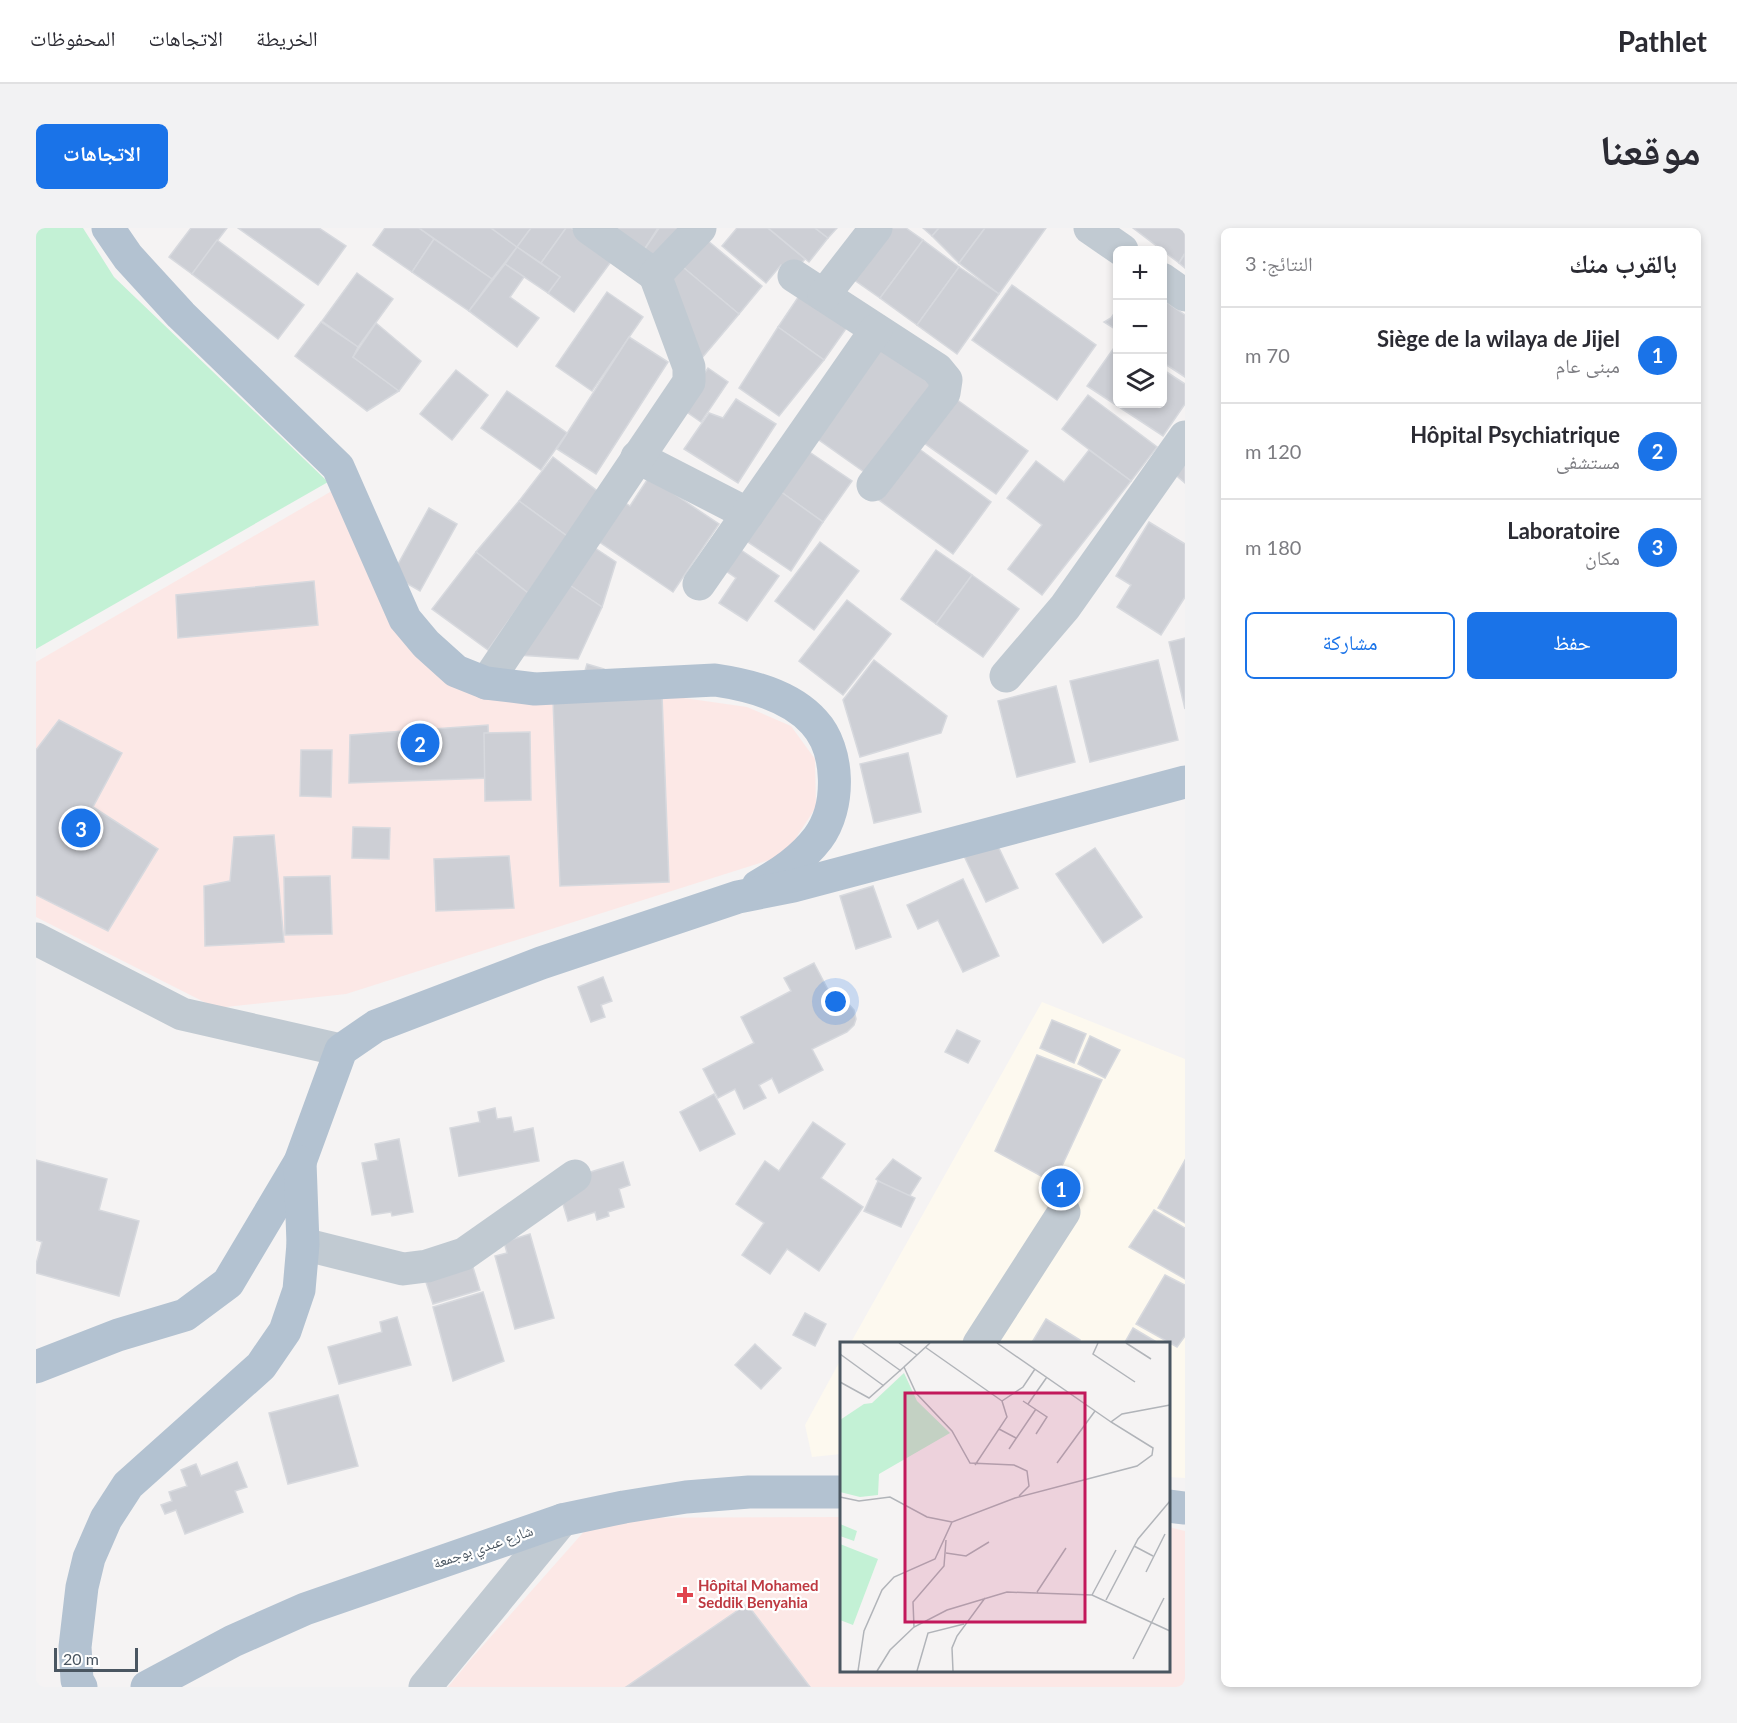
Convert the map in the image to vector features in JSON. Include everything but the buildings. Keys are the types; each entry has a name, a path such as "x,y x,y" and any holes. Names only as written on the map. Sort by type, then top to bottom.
{"main road":[{"path":"108,228 128,257 181,315 338,467 405,619 426,644 456,671 486,683 535,689 715,680 777,696 800,709 815,722 830,753 834,786 827,820 820,836 803,855 782,872 738,897"},
{"path":"36,1367 118,1335 185,1315 228,1283 300,1162 341,1050 376,1026 541,963 738,897 793,886 1185,782"},
{"path":"81,1687 77,1680 75,1647 82,1587 89,1558 106,1519 128,1485 141,1471 261,1366 285,1331 299,1290 303,1244 300,1162"},
{"name":"شارع عبدي بوجمعة","path":"147,1687 233,1641 305,1609 562,1520 686,1497 749,1492 840,1492"},
{"path":"1170,1506 1185,1508"}],"street":[{"path":"486,683 689,382 689,367 655,275 589,228"},
{"path":"655,275 700,228"},
{"path":"824,295 876,228"},
{"path":"1090,228 1116,246"},
{"path":"794,276 937,369 946,380 944,393 873,485"},
{"path":"1167,282 1185,295"},
{"path":"699,584 876,330"},
{"path":"1006,676 1065,608 1185,437"},
{"path":"637,457 748,514"},
{"path":"36,939 182,1014 341,1050"},
{"path":"303,1244 403,1269 428,1266 464,1254 575,1176"},
{"path":"980,1342 1064,1212"},
{"path":"425,1687 562,1520"}],"shaded area":[{"path":"337,488 449,676 677,697 747,707 791,726 815,759 816,807 785,855 346,994 216,1008 36,917 36,662"},
{"path":"1042,1002 1185,1059 1185,1478 1170,1477 1170,1342 851,1342"},
{"path":"840,1361 840,1454 812,1457 805,1425"},
{"name":"Hôpital Mohamed Seddik Benyahia","path":"840,1517 840,1672 1170,1672 1170,1527 1185,1531 1185,1687 448,1687 596,1518"}],"green space":[{"path":"36,228 83,228 114,277 328,482 36,649"}],"place":[{"name":"Hôpital Psychiatrique","path":"420,743"},
{"name":"Laboratoire","path":"81,828"},
{"name":"Siège de la wilaya de Jijel","path":"1061,1188"},
{"name":"Hôpital Mohamed Seddik Benyahia","path":"685,1595"}]}
